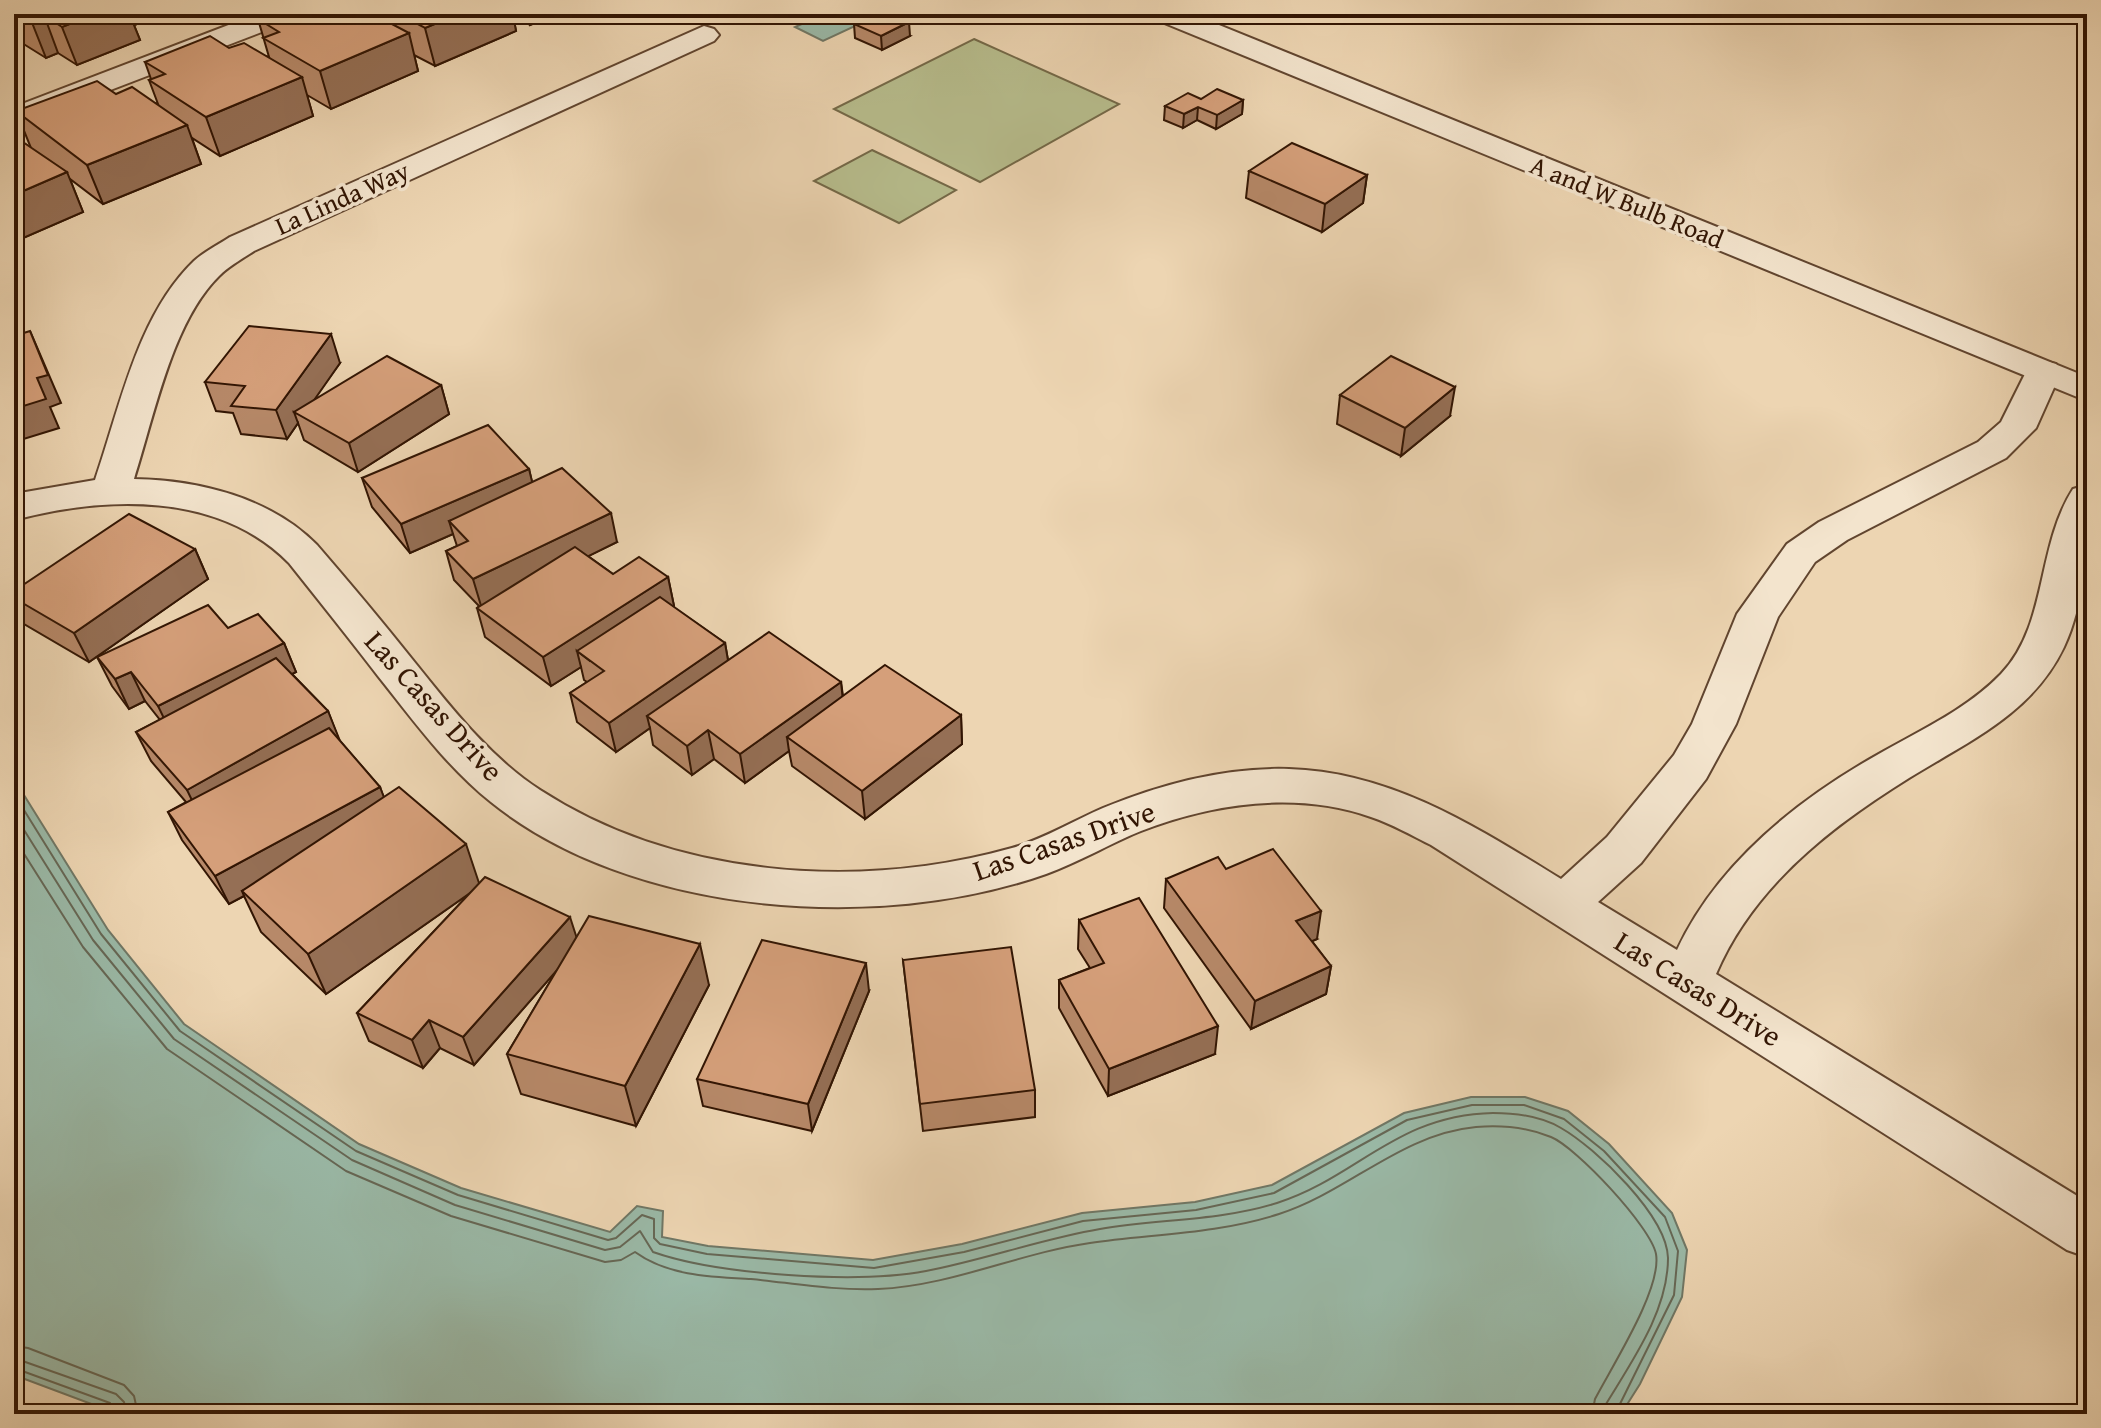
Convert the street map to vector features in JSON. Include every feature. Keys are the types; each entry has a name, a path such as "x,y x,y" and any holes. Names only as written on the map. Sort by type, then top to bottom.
{"street":[{"path":"14,118 283,14"},
{"name":"A and W Bulb Road","path":"1167,14 2087,390"},
{"name":"La Linda Way","path":"111,491 161,347 183,300 205,270 242,244 704,35"},
{"path":"1564,905 1624,850 1690,767 1714,724 1758,614 1801,553 1833,531 1992,450 2017,428 2043,372"},
{"name":"Las Casas Drive","path":"14,507 111,491 187,498 229,509 277,530 303,554 442,725 480,765 522,801 568,831 634,857 690,872 750,883 817,889 888,887 953,879 1014,866 1070,845 1123,820 1188,797 1254,785 1324,788 1386,804 1447,832 2087,1232"},
{"path":"1687,983 1709,935 1739,892 1778,850 1851,792 1986,712 2019,682 2043,647 2057,608 2072,530 2087,498"}],"green space":[{"path":"974,39 1119,104 980,182 834,109"},
{"path":"872,150 956,190 899,223 814,181"}],"water":[{"path":"824,14 856,14 868,20 823,41 795,27"},
{"path":"14,779 108,930 184,1024 359,1144 461,1188 610,1232 637,1206 663,1211 662,1237 708,1246 873,1260 962,1244 1082,1213 1195,1202 1272,1185 1404,1113 1471,1097 1525,1097 1568,1111 1609,1144 1672,1213 1687,1250 1682,1297 1640,1384 1621,1414 118,1414 14,1375"}],"building":[{"path":"20,14 95,14 62,27 44,15 31,20"},
{"path":"271,14 373,14 409,33 320,71 263,38 279,32 258,19"},
{"path":"399,14 459,14 425,28"},
{"path":"875,14 890,14 909,22 881,36 854,24"},
{"path":"210,36 229,48 244,43 302,77 206,117 149,80 165,74 145,62"},
{"path":"97,81 116,94 132,87 187,125 87,165 16,111"},
{"path":"1217,89 1243,100 1217,115 1198,107 1184,114 1165,106 1188,93 1201,99"},
{"path":"14,136 67,172 14,195"},
{"path":"1292,143 1367,175 1325,204 1249,171"},
{"path":"249,326 331,334 276,410 231,406 245,386 205,382"},
{"path":"30,331 48,375 37,378 46,399 14,409 14,336"},
{"path":"387,356 441,385 349,443 294,412"},
{"path":"1391,356 1455,387 1405,428 1340,395"},
{"path":"488,425 529,469 401,524 362,478"},
{"path":"562,468 611,513 473,579 446,551 468,541 449,521"},
{"path":"129,514 195,549 74,633 14,598 14,591"},
{"path":"575,547 613,574 639,557 668,577 543,657 477,608"},
{"path":"660,597 725,643 609,723 570,693 604,671 577,651"},
{"path":"208,605 228,628 258,614 284,643 158,706 131,672 115,679 97,657"},
{"path":"769,632 841,682 740,754 708,730 687,746 647,716"},
{"path":"276,658 328,711 187,790 136,732"},
{"path":"885,665 961,715 862,791 787,737"},
{"path":"329,728 380,787 215,876 168,812"},
{"path":"399,787 466,844 308,954 242,891"},
{"path":"1273,849 1321,911 1296,921 1331,966 1255,1001 1166,879 1218,857 1226,869"},
{"path":"485,877 570,917 463,1037 429,1020 412,1040 357,1013"},
{"path":"1139,898 1218,1026 1109,1069 1059,980 1104,963 1079,920"},
{"path":"589,916 700,944 625,1086 507,1054"},
{"path":"762,940 866,963 808,1104 697,1079"},
{"path":"1011,947 1035,1090 920,1104 903,960"}]}
